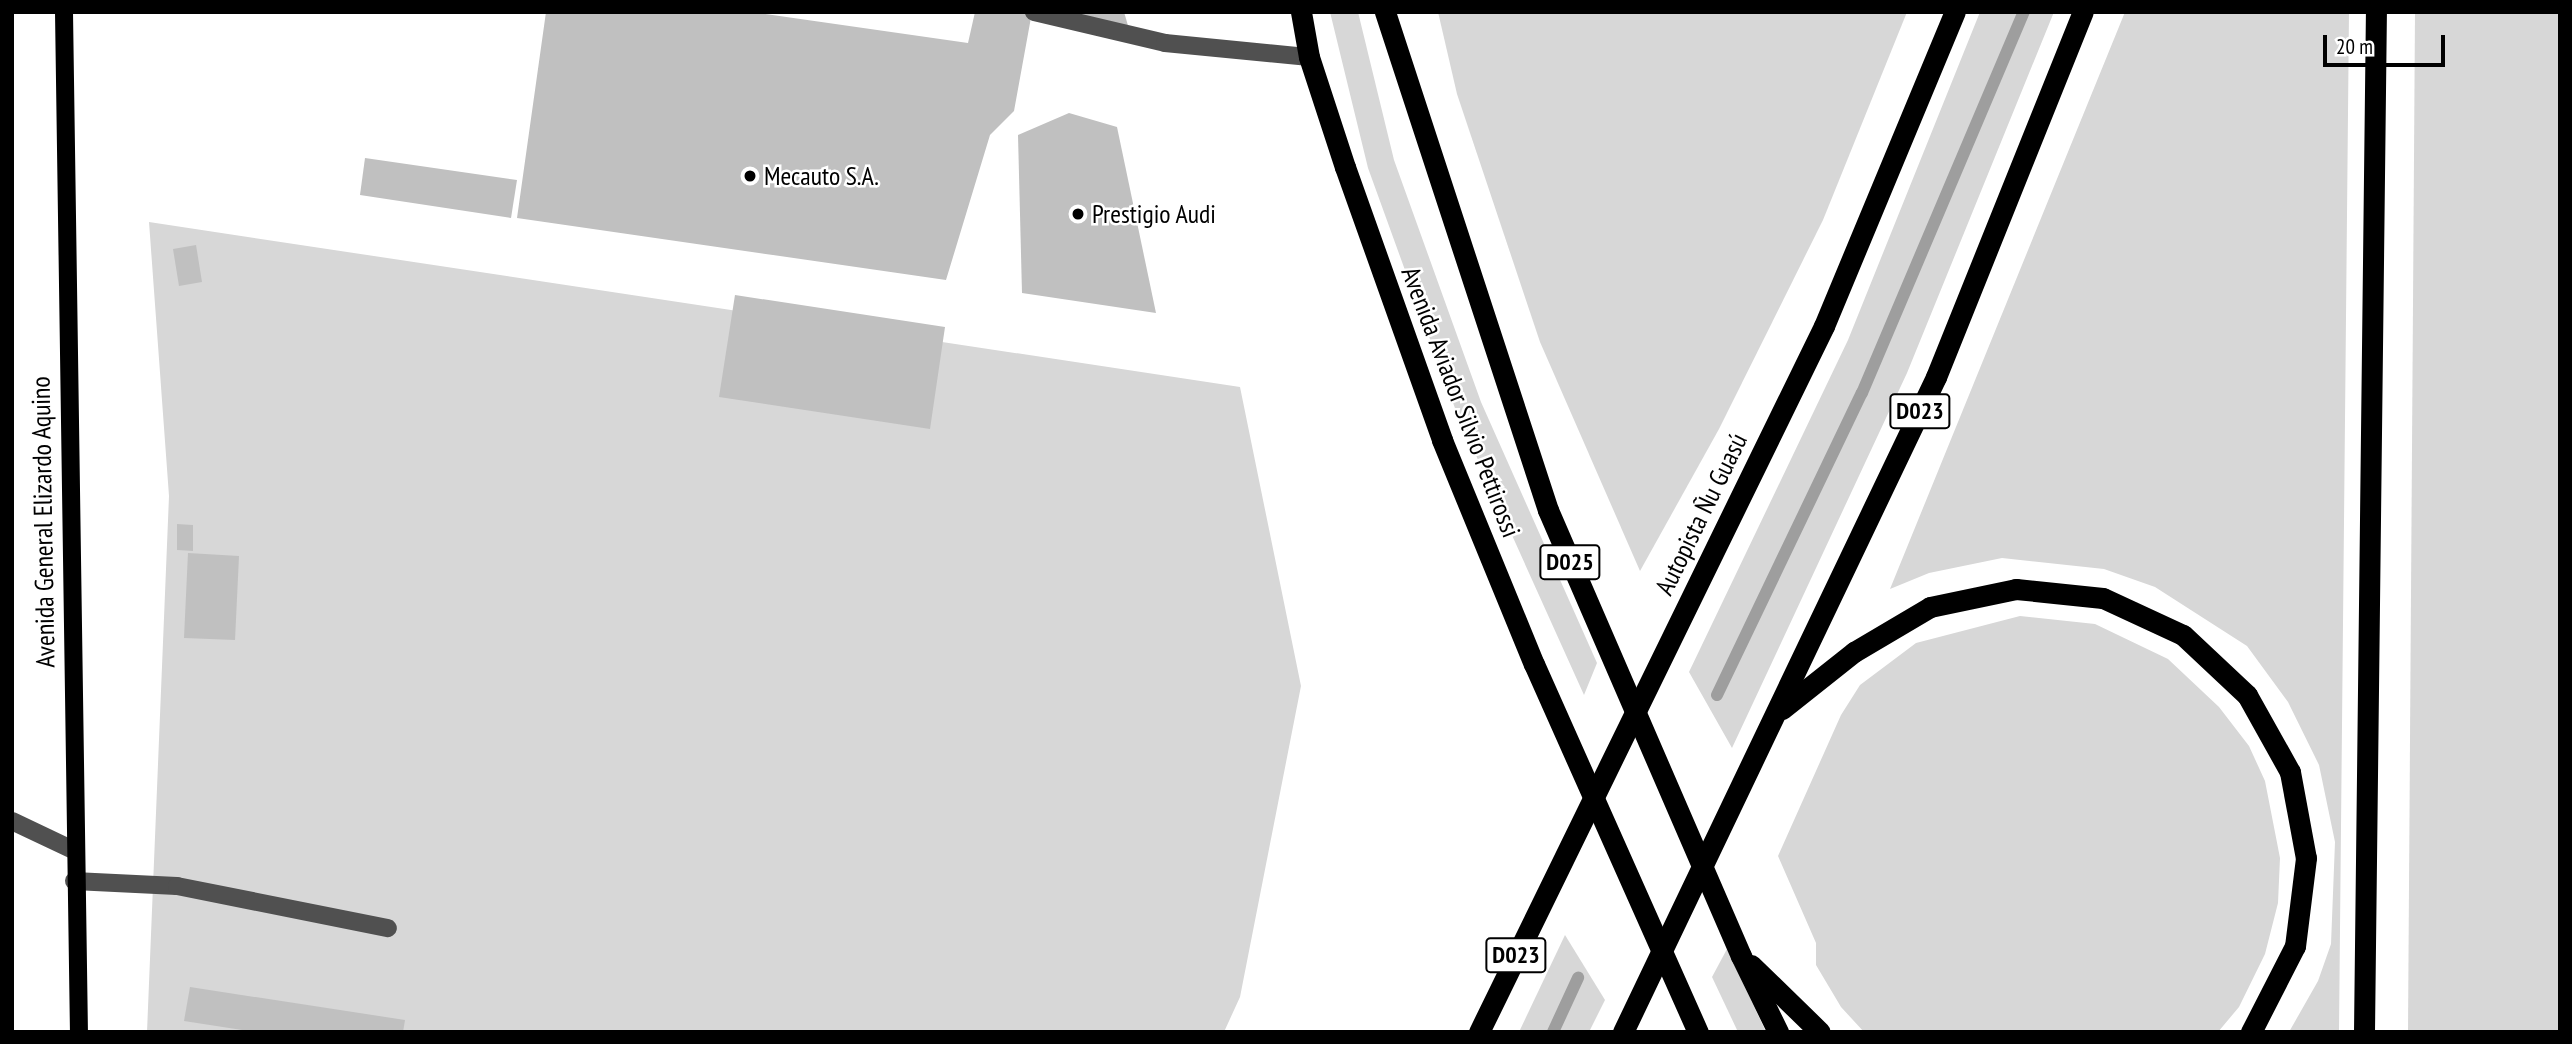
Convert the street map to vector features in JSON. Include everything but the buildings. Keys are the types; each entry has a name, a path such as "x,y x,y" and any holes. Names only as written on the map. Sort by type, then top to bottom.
{"highway":[{"name":"Avenida Aviador Silvio Pettirossi","path":"1301,12 1309,57 1442,440 1534,664 1698,1032"},
{"name":"Avenida Aviador Silvio Pettirossi","path":"1385,12 1548,510 1741,956 1778,1032"},
{"path":"1400,12 1405,75"},
{"path":"1942,47 1943,12"},
{"name":"Autopista Ñu Guasú","path":"1479,1032 1824,326 1955,12"},
{"name":"D023","path":"1624,1031 1936,377 2083,12"},
{"path":"2364,1032 2376,12"},
{"path":"1778,712 1854,652 1930,607 2016,589 2103,598 2183,635 2247,695 2290,772 2306,858 2295,946 2251,1032"},
{"path":"1741,956 1820,1032"}],"main road":[{"name":"Avenida General Elizardo Aquino","path":"64,12 73,850 79,1032"}],"street":[{"path":"1034,12 1165,43 1309,57"},
{"path":"12,821 73,850"},
{"path":"74,881 177,886 388,928"}],"shaded area":[{"path":"1330,12 1358,12 1394,160 1481,402 1597,663 1584,695 1456,411 1368,168"},
{"path":"1438,12 1907,12 1823,220 1719,429 1640,571 1540,342 1457,94"},
{"path":"1980,12 2054,12 1907,373 1732,748 1689,672 1848,340"},
{"path":"2125,12 2349,12 2339,1032 2289,1032 2318,981 2331,944 2335,842 2319,765 2288,702 2247,646 2155,587 2104,569 2002,558 1929,573 1890,589"},
{"path":"2415,12 2560,12 2560,1032 2408,1032"},
{"path":"149,222 1240,387 1301,686 1240,997 1224,1032 147,1032 169,496"},
{"path":"2020,616 2095,624 2168,659 2219,707 2249,746 2265,781 2280,858 2278,903 2265,954 2239,1007 2218,1032 1864,1032 1841,1007 1816,965 1816,943 1778,856 1841,715 1860,685 1916,643"},
{"path":"1565,935 1605,1000 1589,1032 1519,1032"},
{"path":"1727,949 1766,1032 1738,1032 1712,977"}],"waterway":[{"path":"1717,695 1862,393 2024,12"},
{"path":"1553,1032 1578,978"}],"place":[{"name":"Mecauto S.A.","path":"750,176"},
{"name":"Prestigio Audi","path":"1078,214"}]}
